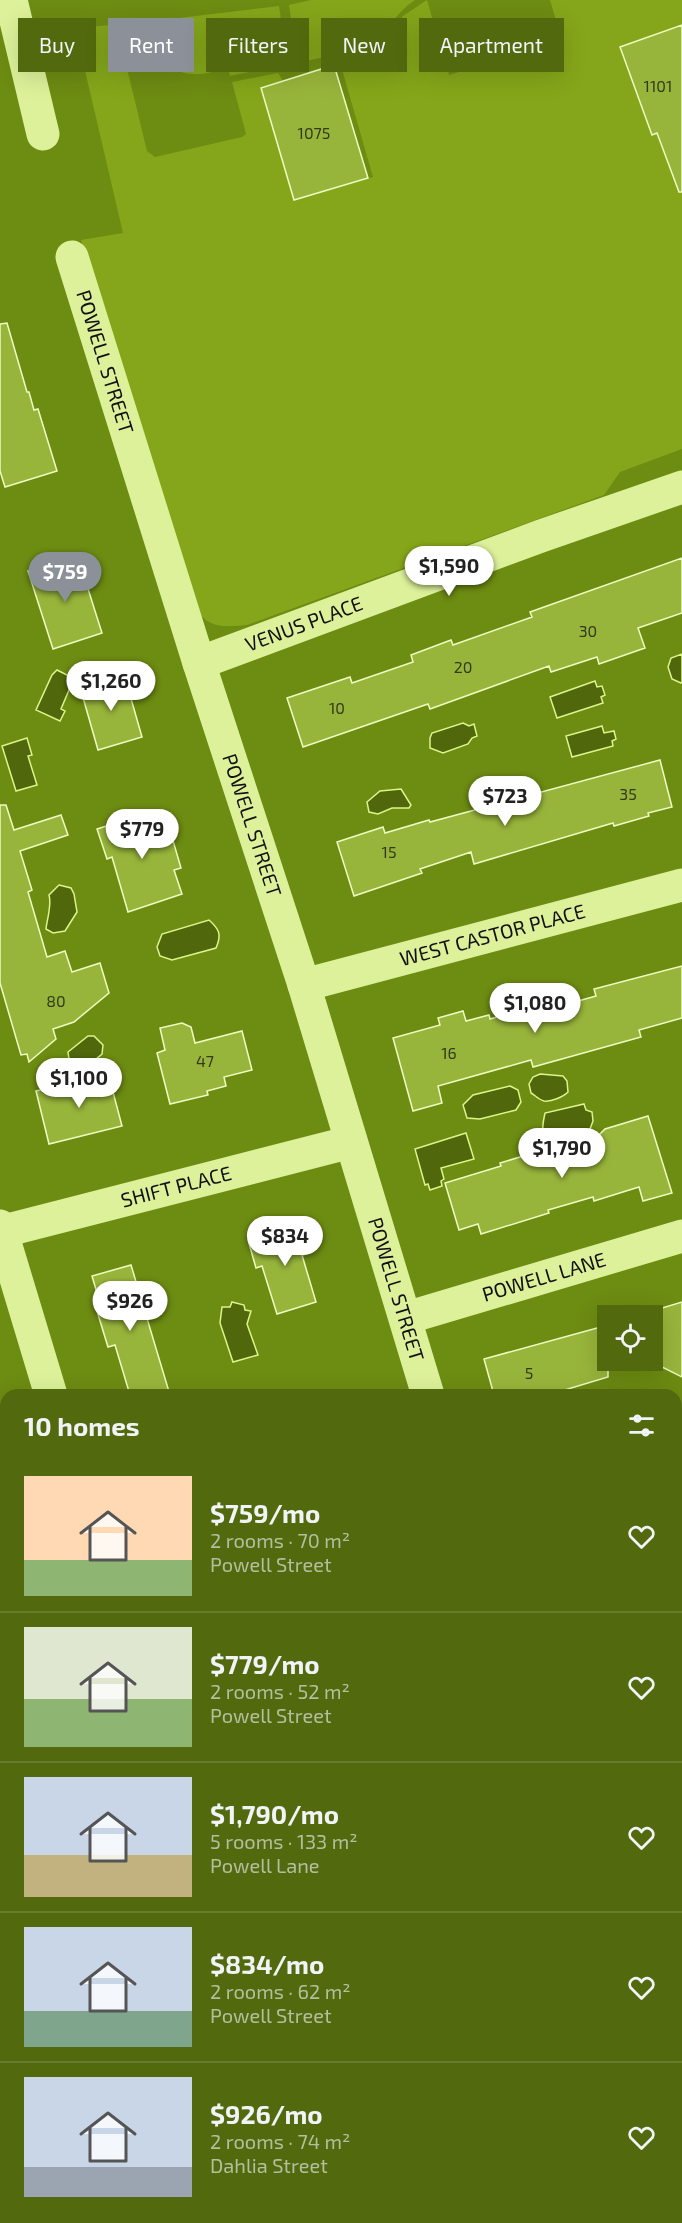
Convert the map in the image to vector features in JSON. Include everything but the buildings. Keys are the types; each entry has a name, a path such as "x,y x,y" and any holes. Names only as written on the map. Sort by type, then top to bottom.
{"street":[{"path":"11,0 43,134"},
{"name":"POWELL STREET","path":"72,257 304,985 426,1389"},
{"name":"VENUS PLACE","path":"200,663 541,536 682,487"},
{"name":"WEST CASTOR PLACE","path":"304,985 682,885"},
{"name":"SHIFT PLACE","path":"0,1230 351,1142"},
{"path":"0,1230 49,1389"},
{"name":"POWELL LANE","path":"406,1318 682,1236"}],"shaded area":[{"path":"311,0 415,0 396,18 321,18 321,58 309,61 309,18 291,18 289,5"},
{"path":"427,0 432,18 419,18 419,72 448,72 449,75 459,72 564,72 564,18 555,18 550,0 682,0 682,449 620,472 604,495 247,625 216,625 204,619 194,605 81,240 123,233 85,72 96,72 96,26 108,25 108,72 128,72 147,151 155,157 242,137 246,134 232,82 278,73 283,81 261,88 294,200 373,177 343,72 407,72 407,18 402,18"},
{"path":"279,6 281,18 206,18 206,72 211,72 198,74 182,72 194,72 194,18 179,18"},
{"path":"229,72 249,72 230,76"},
{"path":"682,654 681,683 672,679 668,667 671,658"},
{"path":"57,670 71,677 72,683 61,709 65,711 60,721 36,710 52,675"},
{"path":"595,681 597,687 602,686 605,695 601,697 603,703 557,718 550,697"},
{"path":"463,723 469,726 474,724 477,736 472,738 468,744 443,753 430,748 432,733"},
{"path":"602,726 604,733 614,731 616,739 612,741 613,746 572,757 566,736"},
{"path":"27,738 32,755 28,756 37,785 16,791 2,746"},
{"path":"401,789 411,805 409,808 392,808 378,814 369,812 367,802 380,791"},
{"path":"59,885 71,888 77,912 65,931 53,933 46,929 50,908 49,895"},
{"path":"209,920 219,932 216,948 172,960 160,956 157,947 162,934"},
{"path":"88,1036 94,1036 103,1045 102,1054 84,1069 75,1068 71,1071 64,1064 69,1059 68,1052"},
{"path":"540,1074 563,1076 567,1081 568,1092 550,1101 539,1099 531,1093 529,1084 533,1077"},
{"path":"510,1086 518,1090 521,1102 516,1110 480,1119 467,1118 463,1105 473,1095"},
{"path":"584,1104 586,1110 592,1112 591,1133 552,1143 545,1136 543,1122 545,1113"},
{"path":"466,1133 474,1159 441,1168 444,1179 441,1181 442,1186 430,1190 428,1184 425,1185 415,1149"},
{"path":"232,1302 244,1305 245,1310 251,1311 247,1324 258,1355 233,1362 220,1323 222,1307 230,1307"}]}
